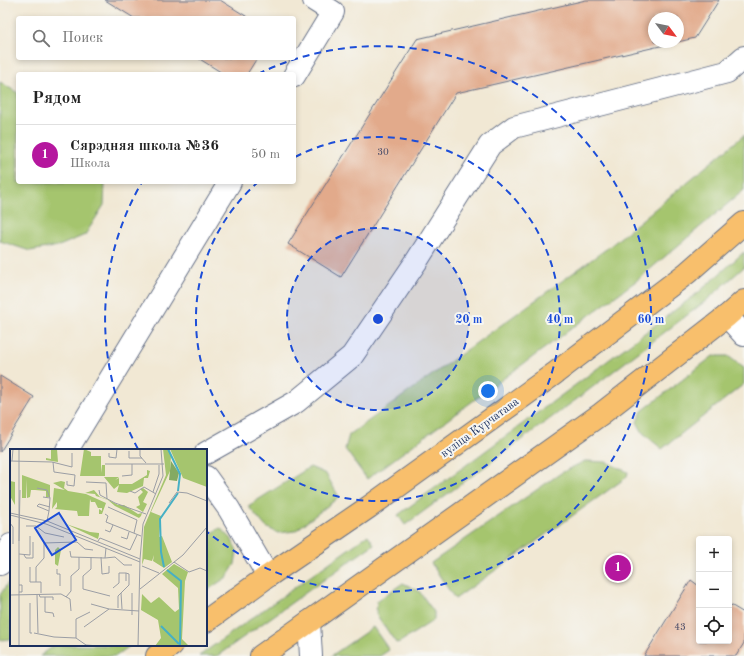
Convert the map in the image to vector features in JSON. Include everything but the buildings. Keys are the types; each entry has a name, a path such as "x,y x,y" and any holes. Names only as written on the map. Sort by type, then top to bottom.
{"main road":[{"name":"вуліца Курчатава","path":"207,620 554,374 687,273 744,223"},
{"path":"262,656 601,414 727,316 744,301"},
{"path":"157,656 171,646"}],"lane":[{"path":"296,73 333,12 314,0"},
{"path":"207,452 296,402 352,356 416,262 490,145 514,127 727,72 744,57"},
{"path":"69,449 229,184"},
{"path":"727,316 744,335"},
{"path":"207,478 229,509 268,576"},
{"path":"0,564 10,547"},
{"path":"309,622 311,656"}],"green space":[{"path":"0,82 16,92 16,184 105,184 104,205 85,235 59,246 30,251 0,241"},
{"path":"744,135 744,190 636,281 367,479 345,449 349,435 609,247"},
{"path":"744,252 744,267 707,300 577,399 405,525 398,515 699,292"},
{"path":"713,356 728,356 744,368 744,384 662,449 643,433 637,422 642,411"},
{"path":"585,461 606,462 628,472 627,477 455,599 431,563 561,473"},
{"path":"310,467 326,474 339,497 295,531 278,533 266,527 248,506"},
{"path":"220,528 231,538 237,551 235,564 227,577 207,590 207,536"},
{"path":"368,535 374,544 217,656 199,656"},
{"path":"10,580 10,639 0,640 0,595"},
{"path":"403,583 419,591 434,612 434,620 400,642 396,643 376,614 377,601"},
{"path":"373,627 389,650 380,656 331,656"},
{"path":"54,646 130,646 116,656 40,656"}],"place":[{"name":"Сярэдняя школа №36","path":"618,568"}]}
